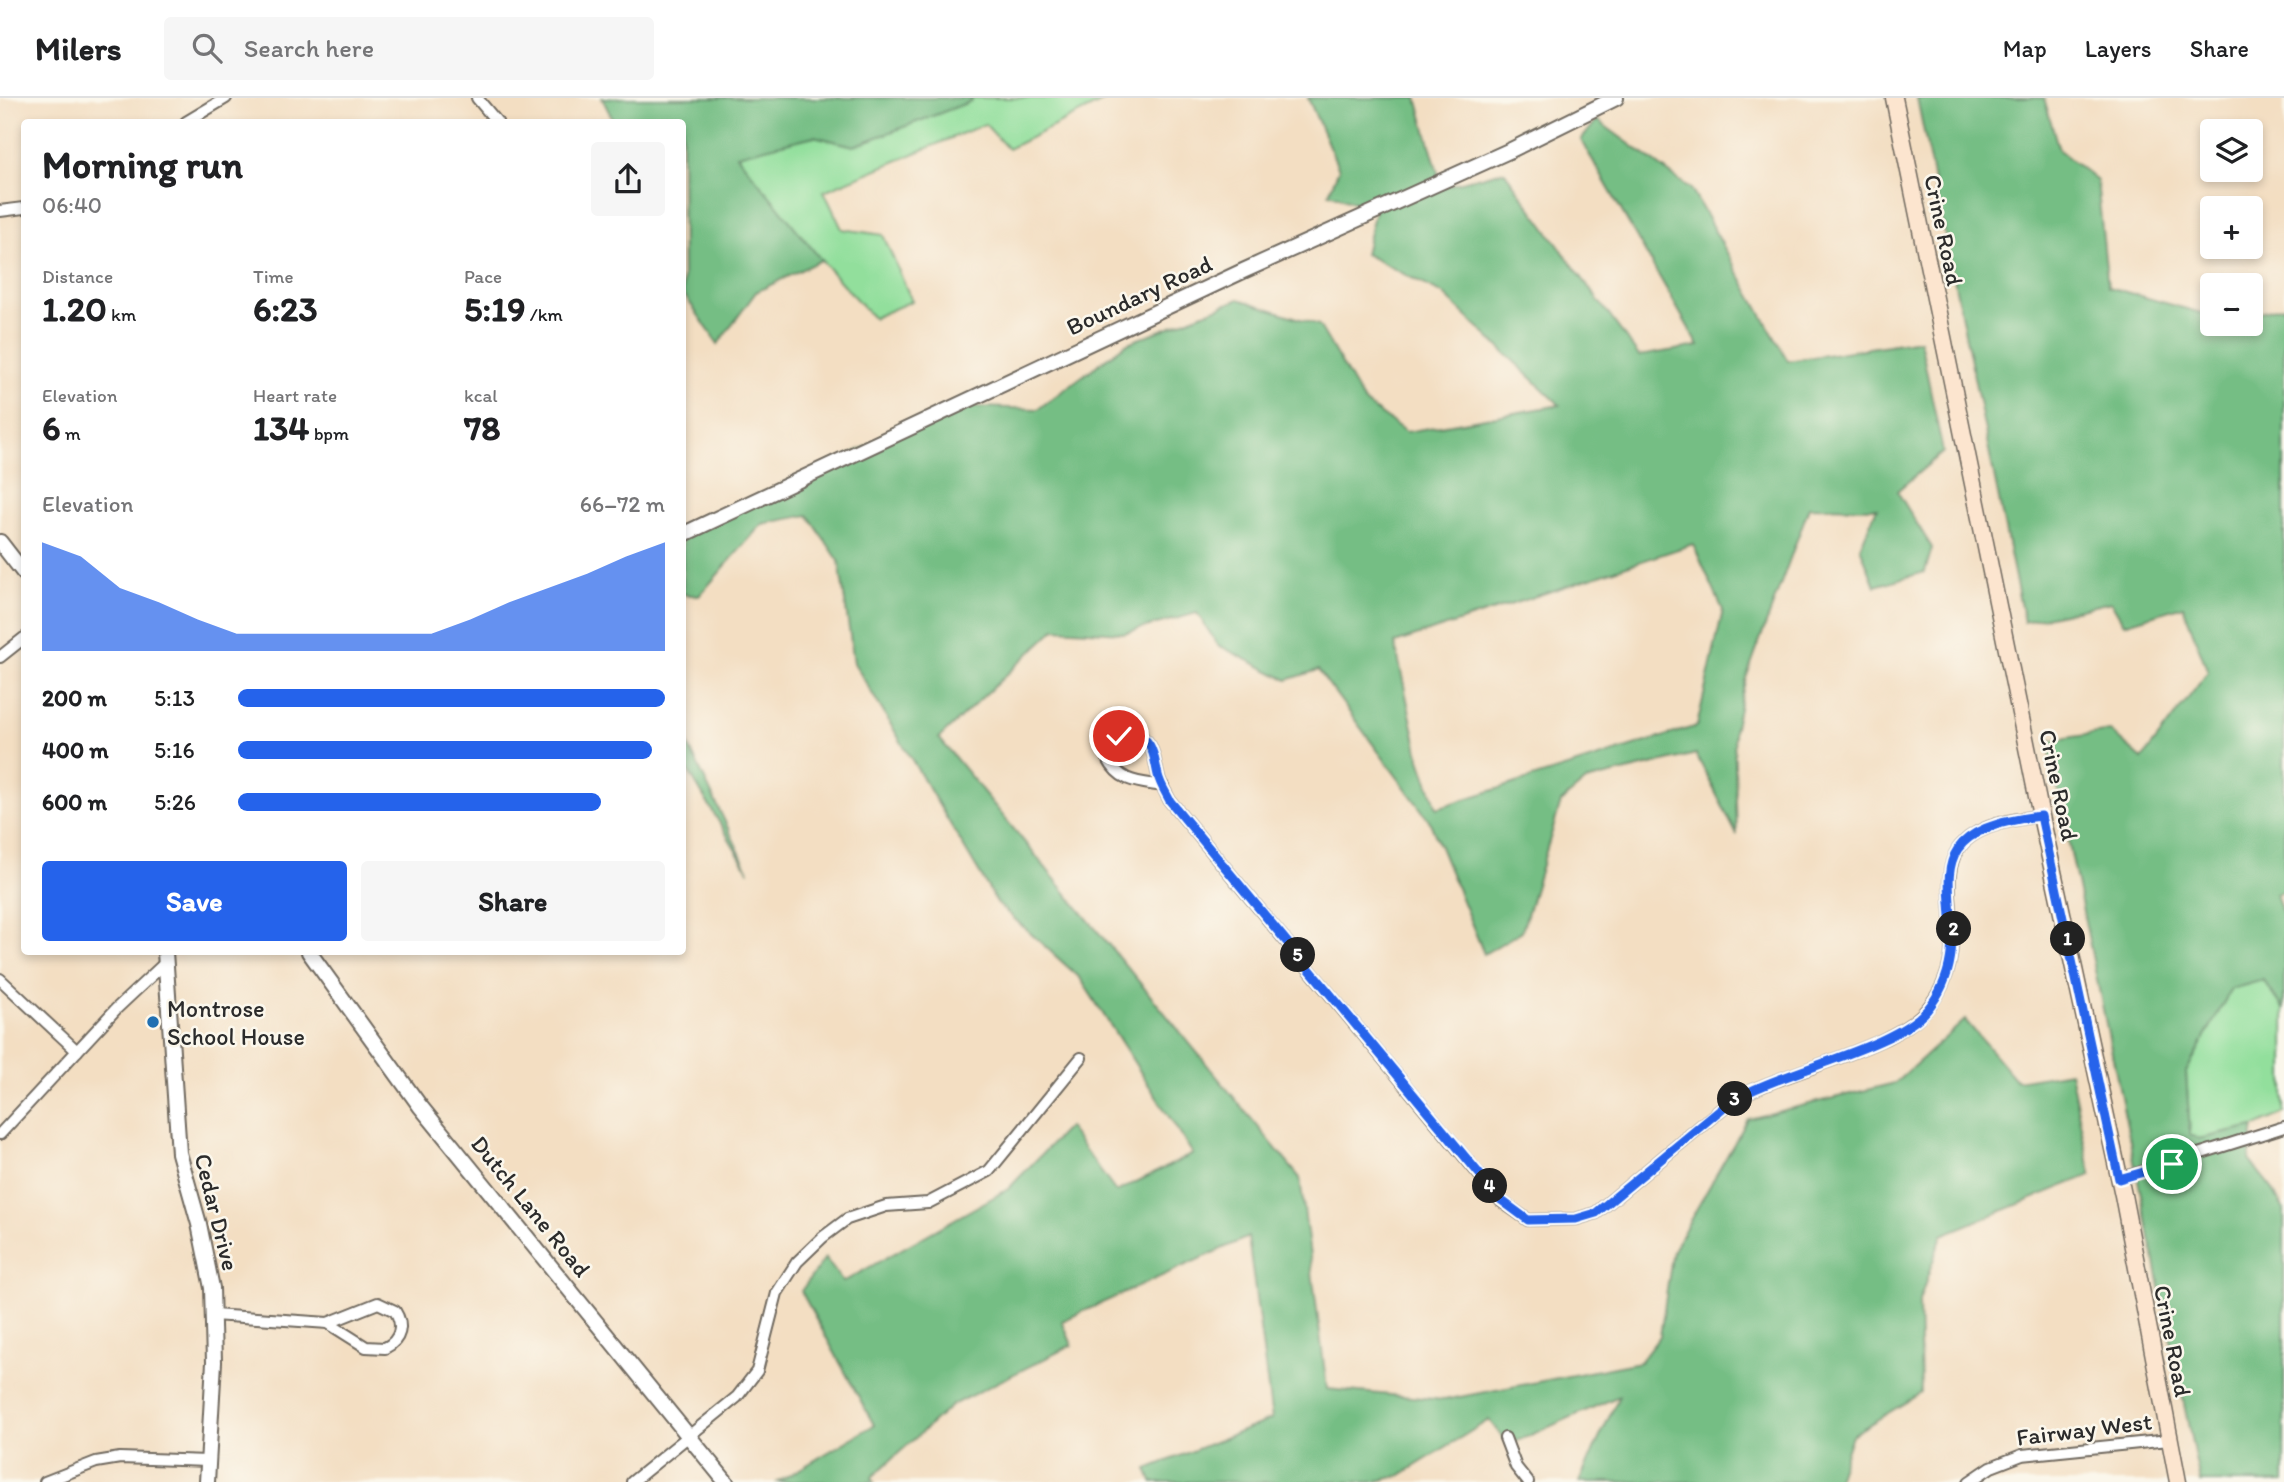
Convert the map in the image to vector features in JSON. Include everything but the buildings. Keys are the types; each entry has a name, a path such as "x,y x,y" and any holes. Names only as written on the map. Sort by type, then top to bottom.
{"main road":[{"name":"Crine Road","path":"1894,98 2041,816 2119,1179 2178,1482"}],"street":[{"path":"191,119 226,98"},
{"path":"477,98 494,119"},
{"name":"Boundary Road","path":"686,533 1243,271 1511,150 1616,98"},
{"path":"0,211 21,208"},
{"path":"0,542 21,569"},
{"path":"0,657 21,640"},
{"path":"1163,786 1133,783 1115,772 1108,759 1112,744 1119,736 1129,731 1142,735 1151,744 1170,801 1501,1200 1528,1220 1552,1222 1596,1213 1730,1102 1751,1089 1875,1042 1900,1030 1926,1011 1950,969 1955,934 1948,886 1953,858 1961,844 1971,833 1993,823 2041,816"},
{"name":"Dutch Lane Road","path":"311,955 420,1105 726,1482"},
{"path":"0,1134 165,958"},
{"name":"Cedar Drive","path":"165,958 179,1153 210,1272 214,1362 207,1482"},
{"path":"0,979 77,1051"},
{"path":"632,1482 737,1397 757,1371 777,1293 797,1262 823,1237 847,1219 886,1206 928,1203 989,1171 1081,1058"},
{"path":"2119,1179 2284,1127"},
{"path":"213,1315 328,1322 378,1303 395,1311 401,1325 396,1340 378,1350 366,1347 328,1322"},
{"path":"1505,1438 1516,1467 1528,1482"},
{"name":"Fairway West","path":"1969,1482 1991,1467 2022,1455 2169,1440"},
{"path":"45,1482 96,1462 120,1458 208,1461"}],"green space":[{"path":"602,98 971,98 972,101 854,146 814,136 737,155 821,260 756,292 718,344 686,297 686,119 612,119"},
{"path":"971,98 1110,98 1008,149 985,124 824,191 842,229 883,235 912,301 873,318 821,260 736,155 814,136 854,146 972,101"},
{"path":"1308,98 1417,98 1442,187 1504,171 1639,356 1699,346 1581,140 1597,120 1691,189 1788,361 1920,340 1943,452 1897,491 1932,548 1925,572 1875,586 1860,547 1877,508 1809,507 1745,681 1734,731 1737,835 1696,754 1586,781 1561,802 1522,931 1484,954 1429,820 1318,670 1287,680 1218,645 1197,613 1124,633 1055,629 939,738 1300,1178 1327,1389 1444,1400 1640,1362 1660,1336 1673,1250 1748,1119 1895,1083 1965,1020 2017,1081 2070,1072 2091,1175 1942,1235 1919,1301 1921,1393 1852,1435 1836,1482 1579,1482 1619,1396 1508,1445 1489,1420 1399,1476 1372,1482 1152,1482 1147,1469 1272,1419 1248,1237 1062,1321 1072,1345 952,1405 872,1477 874,1482 778,1482 874,1425 801,1291 825,1258 843,1282 1008,1189 1068,1127 1116,1192 1193,1154 1080,978 998,904 854,663 839,561 808,515 762,524 699,596 686,594 686,532 952,406 1038,409 1126,344 1239,299 1319,325 1364,402 1406,432 1560,405 1443,294 1365,254 1375,210 1329,193 1339,169","holes":["1693,544 1723,610 1697,726 1437,808 1419,756 1395,643"]},
{"path":"1917,98 2044,98 2059,150 2097,181 2108,287 2200,313 2200,336 2263,336 2263,311 2284,306 2284,891 2276,894 2284,918 2284,1009 2263,980 2231,989 2186,1072 2190,1134 2199,1139 2254,1127 2249,1160 2271,1187 2284,1210 2284,1482 2200,1482 2048,741 2110,731 2142,759 2208,672 2183,606 2124,624 2111,602 2024,622"},
{"path":"686,740 749,872 686,767"},
{"path":"2263,980 2284,1009 2284,1113 2254,1127 2198,1139 2190,1134 2186,1072 2231,989"}],"place":[{"name":"Montrose School House","path":"153,1022"}],"route":[{"path":"1119,736 1129,731 1142,735 1151,744 1157,761 1158,776 1170,801 1501,1200 1528,1220 1552,1222 1596,1213 1730,1102 1751,1089 1875,1042 1900,1030 1926,1011 1950,969 1955,934 1948,886 1953,858 1961,844 1971,833 1993,823 2041,816 2119,1179 2172,1164"}]}
